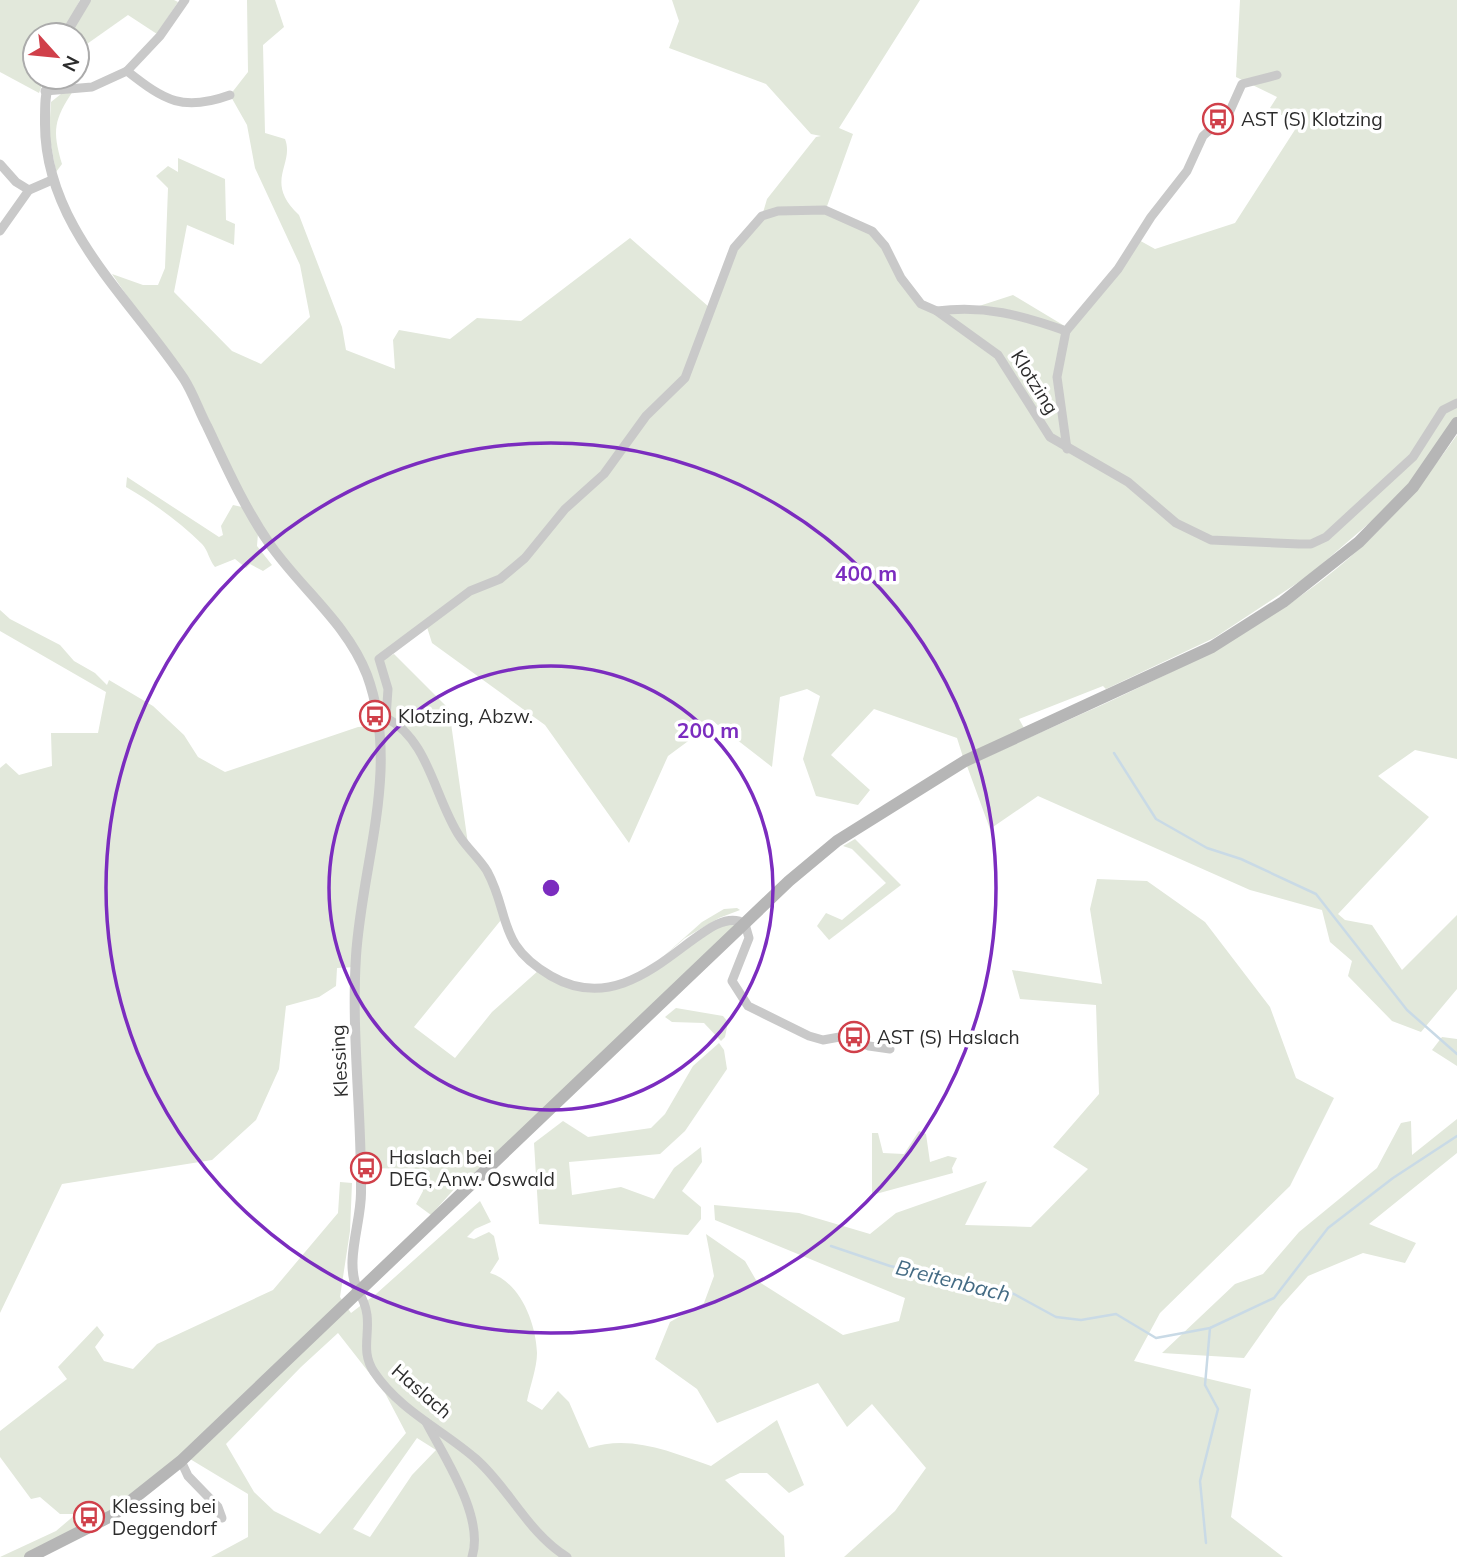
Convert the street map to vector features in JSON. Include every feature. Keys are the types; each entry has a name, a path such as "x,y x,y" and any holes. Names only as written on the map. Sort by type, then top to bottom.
{"main road":[{"path":"30,1557 113,1515 181,1461 789,881 837,841 906,795 965,761 1212,647 1294,594 1359,542 1413,487 1457,423"}],"street":[{"path":"73,21 86,0"},
{"path":"91,87 127,71 160,36 185,0"},
{"path":"127,71 152,90 178,103 205,104 230,95"},
{"path":"1067,449 1057,377 1066,331 1118,269 1151,217 1187,171 1203,136 1229,113 1241,83 1278,75"},
{"name":"Klessing","path":"45,91 45,139 52,180 73,225 104,273 185,381 236,487 267,541 335,622 355,651 383,719 380,789 356,956 354,1019 361,1164"},
{"path":"0,164 16,182 29,190"},
{"path":"0,230 29,190 52,180"},
{"path":"890,1049 869,1046 845,1036 818,1039 748,1006 732,981 749,938 745,924 735,919 724,919 645,974 607,989 586,989 551,976 527,958 512,940 487,872 460,838 416,747 396,723 383,719 388,689 379,659 470,591 500,579 525,558 565,509 604,474 646,416 685,378 734,248 762,216 778,211 811,208 825,210 872,231 885,246 901,278 921,304 937,311"},
{"name":"Klotzing","path":"937,311 971,307 1036,321 1066,331"},
{"name":"Klotzing","path":"937,311 998,355 1050,437 1128,482 1176,523 1211,540 1311,544 1326,537 1413,457 1443,410 1457,403"},
{"name":"Haslach","path":"361,1164 361,1202 352,1276 368,1308 366,1348 373,1371 398,1399 478,1461 521,1514 556,1550 567,1557"},
{"path":"425,1421 467,1505 473,1533 472,1557"},
{"path":"181,1461 188,1476 218,1507 222,1518"}],"shaded area":[{"path":"0,0 80,0 69,21 21,21 21,83 0,72"},
{"path":"88,0 178,2 157,34 128,15 91,41 91,21 76,21"},
{"path":"247,0 275,0 284,27 263,45 265,133 285,139 287,148 281,183 283,192 288,203 299,215 342,327 346,350 395,369 393,340 399,330 450,339 477,318 521,321 630,238 709,307 734,248 762,216 767,199 816,137 821,136 811,134 766,84 669,48 679,21 672,0 920,0 839,128 853,134 826,209 872,232 921,304 937,311 976,307 1013,295 1068,328 1137,239 1155,249 1235,223 1298,125 1270,108 1277,97 1236,77 1240,0 1457,0 1457,418 1414,478 1381,513 1308,576 1214,638 1106,689 1103,686 1019,719 1024,728 963,757 957,738 874,709 831,755 870,790 858,805 816,796 803,759 820,696 807,689 780,697 772,767 714,722 668,756 629,843 545,725 432,643 426,624 377,657 385,687 382,709 360,653 254,518 202,405 112,274 143,285 158,285 165,268 168,188 156,176 168,166 178,172 178,158 225,179 226,220 235,224 234,245 187,225 174,292 232,351 261,364 310,317 300,265 255,168 247,125 230,95 248,72"},
{"path":"73,91 62,110 57,126 62,164 56,172 49,134 51,102 61,94"},
{"path":"1457,435 1457,759 1415,750 1378,776 1429,817 1338,914 1345,920 1372,925 1402,970 1457,915 1457,989 1421,1032 1392,1021 1348,976 1352,961 1330,942 1322,910 1250,890 1038,796 990,829 967,766 1170,672 1268,618 1314,586 1371,538 1410,496"},
{"path":"127,477 219,537 223,535 221,526 233,505 242,507 258,533 257,546 272,565 263,571 250,564 246,568 235,559 215,567 204,546 193,536 166,513 126,487"},
{"path":"0,610 10,619 60,645 74,661 95,673 107,685 109,680 153,706 184,735 198,757 225,772 358,727 387,725 390,690 382,660 394,654 449,709 469,851 490,878 501,920 414,1027 455,1058 492,1012 539,970 582,989 619,986 720,920 736,926 478,1170 456,1187 431,1215 416,1204 423,1191 420,1169 366,1168 355,967 337,968 336,986 319,997 286,1006 279,1069 256,1120 212,1160 62,1184 0,1313 0,768 6,763 19,775 52,766 51,733 98,733 106,692 0,631"},
{"path":"855,839 901,885 829,940 817,926 826,913 842,920 886,883 852,849 843,846"},
{"path":"1097,879 1147,881 1205,922 1270,1007 1296,1078 1334,1098 1290,1186 1160,1313 1134,1361 1251,1389 1231,1517 1283,1557 844,1557 895,1511 926,1468 872,1404 847,1427 818,1383 717,1423 697,1389 655,1359 670,1322 704,1303 714,1276 706,1234 745,1261 756,1280 843,1335 899,1321 905,1298 715,1220 714,1205 799,1213 870,1234 896,1213 987,1181 965,1225 1031,1227 1088,1169 1053,1147 1099,1094 1096,1005 1020,999 1012,970 1102,984 1090,909"},
{"path":"724,909 740,910 719,918 685,938 657,962 702,922"},
{"path":"676,1008 723,1016 728,1022 725,1037 721,1041 704,1023 672,1022 665,1017"},
{"path":"1442,1037 1457,1039 1457,1066 1432,1050"},
{"path":"719,1043 724,1050 727,1069 685,1131 660,1154 569,1162 572,1195 621,1187 654,1199 674,1168 701,1147 702,1162 682,1191 701,1207 701,1219 688,1235 539,1224 534,1143 563,1121 588,1137 651,1128 665,1114 693,1066"},
{"path":"1457,1119 1457,1153 1369,1224 1416,1243 1405,1263 1363,1253 1308,1276 1280,1307 1244,1358 1162,1353 1235,1284 1263,1274 1299,1232 1377,1168 1401,1123 1411,1121 1412,1155"},
{"path":"919,1131 926,1134 930,1162 948,1156 957,1158 952,1168 953,1173 872,1195 872,1133 878,1133 883,1153 904,1154"},
{"path":"340,1182 352,1183 350,1231 340,1297 351,1313 480,1201 491,1222 475,1229 467,1237 474,1239 489,1232 494,1236 499,1259 490,1273 501,1278 518,1294 530,1317 536,1341 537,1359 527,1401 542,1410 558,1391 569,1402 589,1448 620,1443 651,1446 711,1466 777,1420 804,1485 789,1493 767,1473 740,1473 725,1480 784,1536 785,1557 211,1557 248,1537 248,1494 190,1459 40,1557 0,1557 56,1531 76,1514 60,1514 40,1497 31,1499 0,1457 0,1431 67,1379 58,1367 97,1326 104,1335 95,1347 104,1361 133,1369 157,1344 273,1290 338,1213","holes":["338,1333 385,1393 406,1433 320,1534 274,1511 254,1492 226,1444","417,1438 436,1450 412,1475 370,1537 353,1529"]}],"waterway":[{"path":"1114,753 1156,819 1207,848 1241,859 1316,894 1407,1010 1457,1054"},
{"name":"Breitenbach","path":"831,1246 890,1266 1014,1294 1056,1317 1081,1320 1116,1314 1156,1338 1210,1328 1274,1298 1328,1228 1393,1178 1457,1136"},
{"path":"1206,1543 1200,1481 1218,1409 1205,1385 1210,1328"}],"place":[{"name":"AST (S) Klotzing","path":"1218,119"},
{"name":"Klotzing, Abzw.","path":"375,716"},
{"name":"AST (S) Haslach","path":"854,1037"},
{"name":"Haslach bei DEG, Anw. Oswald","path":"366,1168"},
{"name":"Klessing bei Deggendorf","path":"89,1517"}]}
